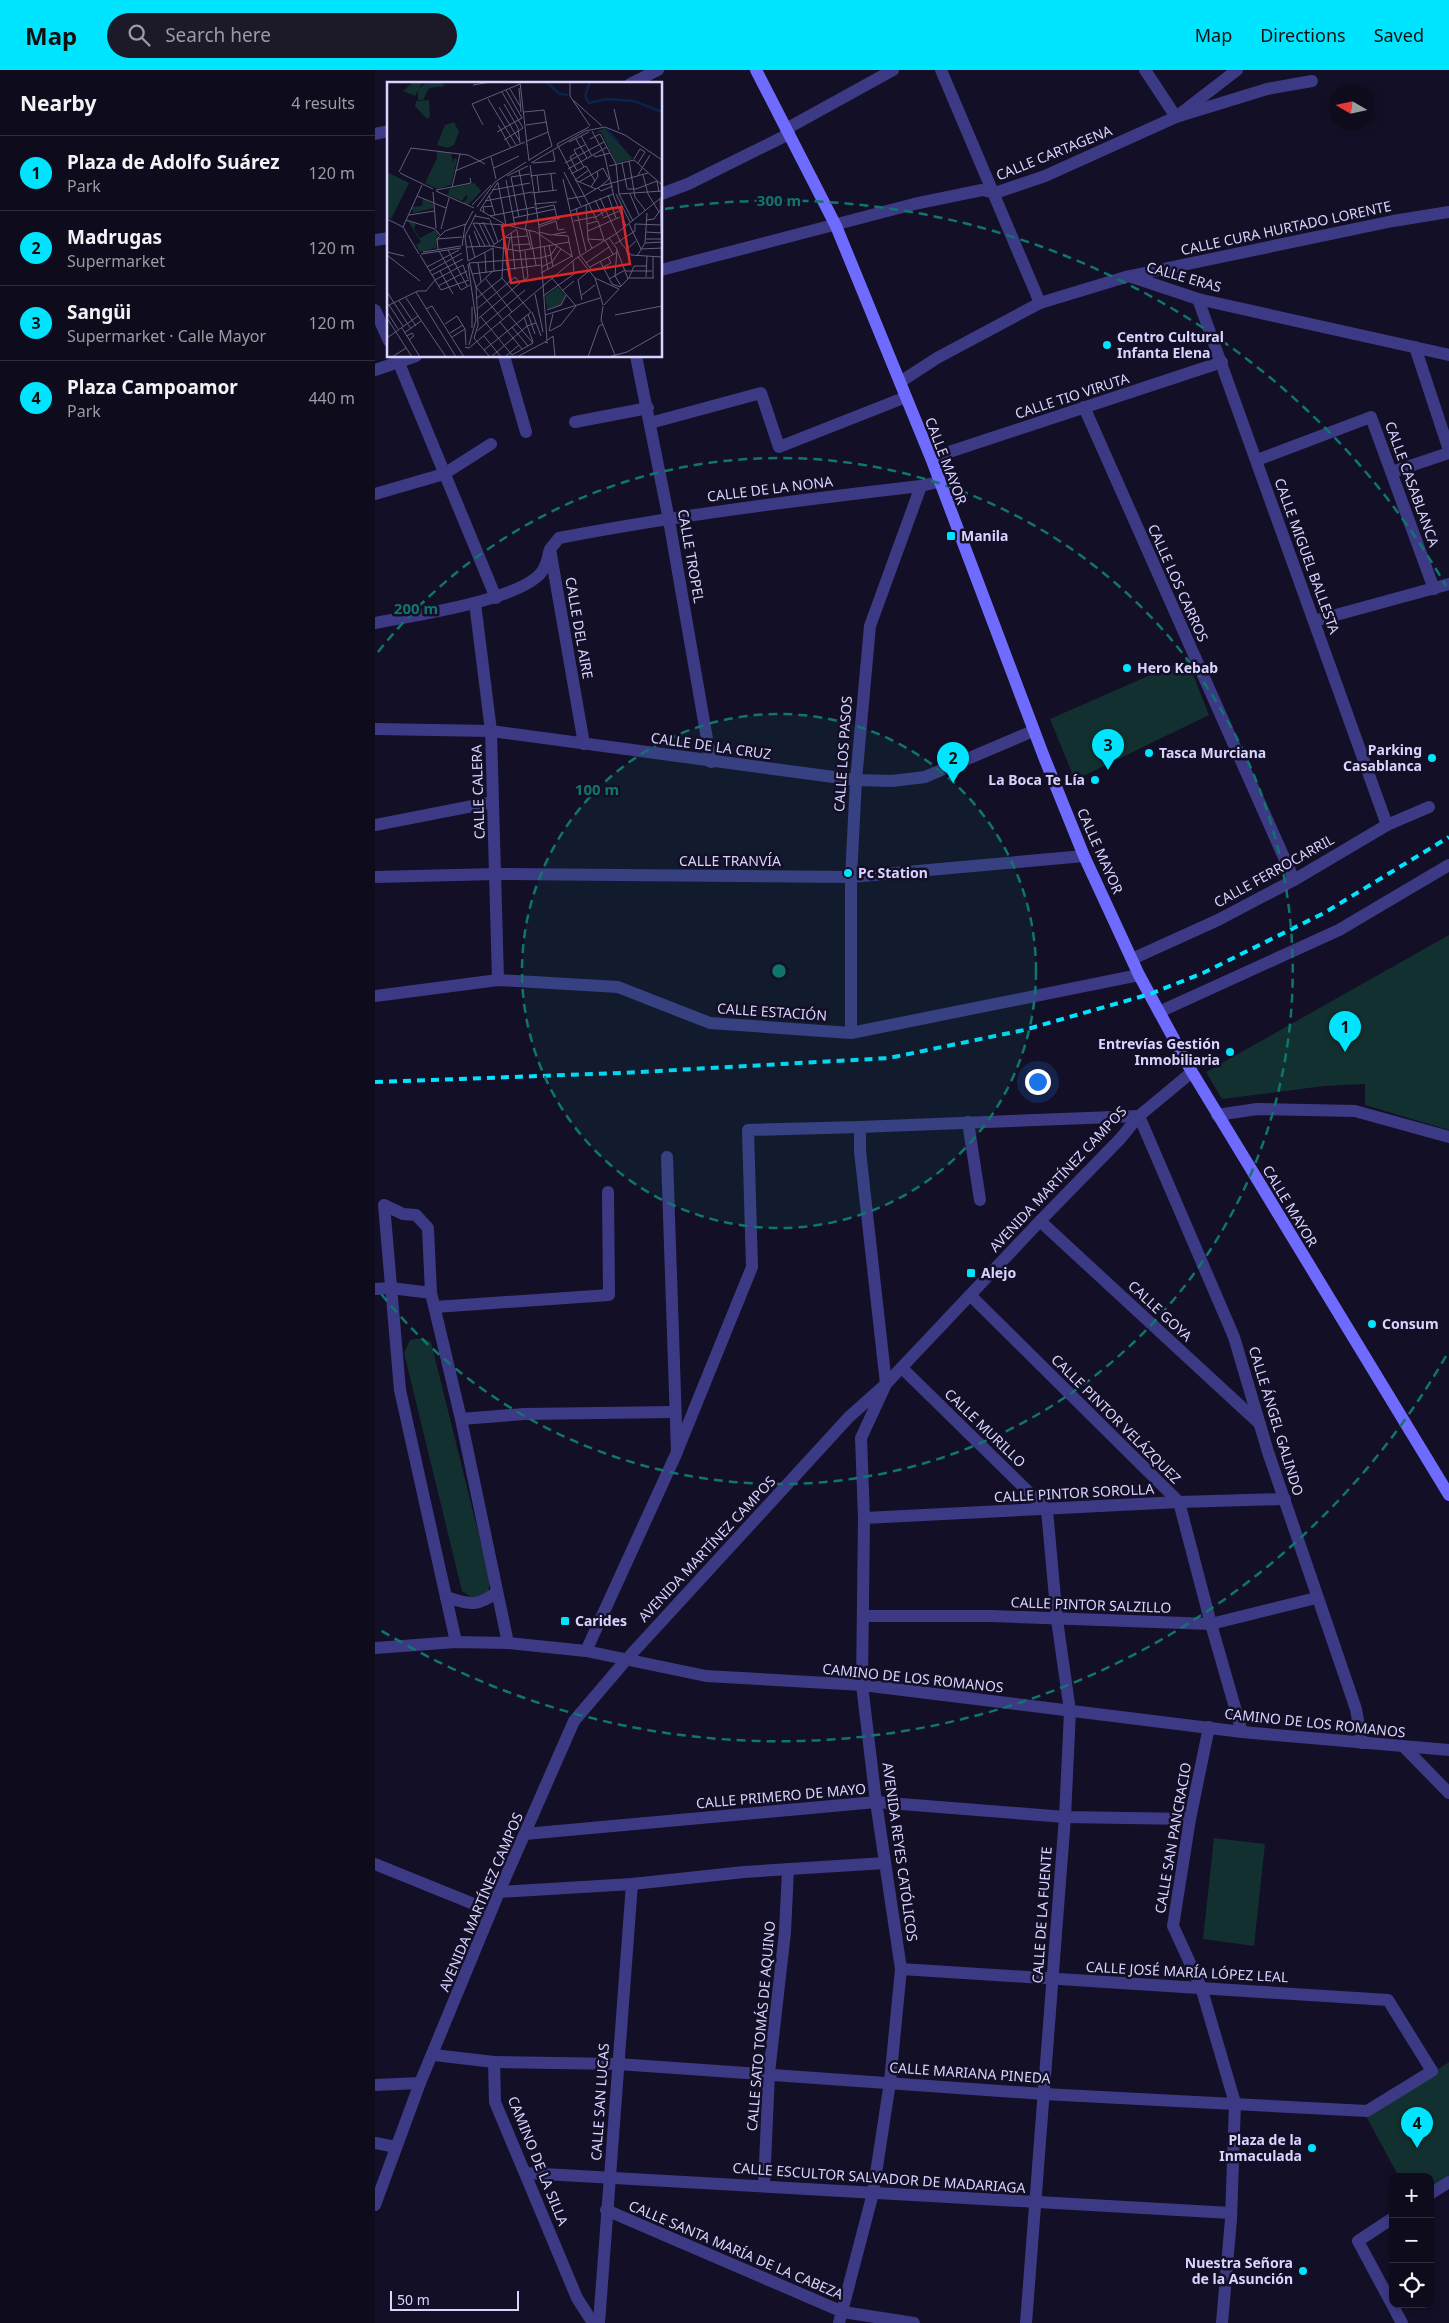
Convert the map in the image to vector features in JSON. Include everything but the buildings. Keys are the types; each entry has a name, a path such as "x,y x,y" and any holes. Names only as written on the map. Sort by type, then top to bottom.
{"main road":[{"name":"CALLE MAYOR","path":"756,70 836,226 931,458 938,482 1033,731 1084,856 1139,975 1191,1072 1449,1494"}],"street":[{"path":"634,82 658,70"},
{"path":"663,193 688,184 788,132 893,70"},
{"path":"941,70 995,193 1039,303"},
{"path":"1145,70 1176,117 1267,89 1312,81"},
{"name":"CALLE CARTAGENA","path":"663,269 836,226 913,204 981,190 995,193 1089,158 1176,117 1237,70"},
{"name":"CALLE CURA HURTADO LORENTE","path":"1129,276 1393,221 1449,212"},
{"name":"CALLE ERAS","path":"900,382 937,358 1039,303 1129,276 1199,299 1449,355"},
{"name":"CALLE MIGUEL BALLESTA","path":"1199,299 1387,825"},
{"path":"375,310 387,337"},
{"path":"1392,472 1449,451 1415,347"},
{"path":"505,358 526,432"},
{"name":"CALLE TROPEL","path":"636,358 669,520 711,762"},
{"path":"375,370 397,360 496,598"},
{"name":"CALLE TIO VIRUTA","path":"931,458 1222,362"},
{"path":"650,423 761,393 779,447 905,397"},
{"name":"CALLE LOS CARROS","path":"1083,407 1294,880"},
{"path":"575,422 648,408"},
{"name":"CALLE CASABLANCA","path":"1257,460 1371,417 1434,589"},
{"path":"375,494 444,474 491,444"},
{"name":"CALLE DE LA NONA","path":"550,550 559,538 759,504 921,486 938,482"},
{"name":"CALLE LOS PASOS","path":"851,1033 851,877 856,780 869,626 921,486"},
{"path":"375,622 496,598 536,578 543,570 550,550"},
{"name":"CALLE DEL AIRE","path":"550,550 584,744"},
{"path":"1314,620 1449,584"},
{"name":"CALLE CALERA","path":"475,603 491,731 498,980"},
{"name":"CALLE DE LA CRUZ","path":"375,729 491,731 856,780 892,780 925,777 1033,731"},
{"path":"375,825 493,802"},
{"name":"CALLE FERROCARRIL","path":"1132,959 1218,920 1294,880 1387,825 1429,807"},
{"name":"CALLE TRANVÍA","path":"375,877 496,874 851,877 1084,856"},
{"path":"1159,1012 1339,930 1449,866"},
{"name":"CALLE ESTACIÓN","path":"375,996 498,980 618,987 710,1023 851,1033 1139,975"},
{"name":"AVENIDA MARTÍNEZ CAMPOS","path":"375,2205 420,2083 434,2055 499,1892 574,1720 626,1660 849,1417 902,1368 1120,1139 1139,1116 1191,1072"},
{"path":"1217,1115 1257,1109 1355,1111 1449,1137"},
{"path":"587,1651 677,1452 752,1267 748,1130 1139,1116"},
{"name":"CALLE ÁNGEL GALINDO","path":"1139,1116 1234,1337 1316,1598 1356,1709 1362,1743"},
{"path":"968,1122 980,1200"},
{"path":"860,1127 886,1384"},
{"path":"667,1157 674,1412 677,1452"},
{"path":"435,1307 609,1295 608,1192"},
{"path":"455,1642 399,1390 391,1288 380,1205 403,1214 416,1215 428,1228 431,1294 461,1419 508,1643"},
{"name":"CALLE GOYA","path":"1040,1221 1260,1424"},
{"path":"375,1290 391,1288 431,1294"},
{"name":"CALLE PINTOR VELÁZQUEZ","path":"970,1295 1179,1502 1211,1624 1243,1732"},
{"name":"CALLE MURILLO","path":"902,1368 1047,1510"},
{"name":"AVENIDA REYES CATÓLICOS","path":"841,2318 873,2193 889,2082 901,1969 876,1802 862,1685 864,1518 861,1438 886,1384"},
{"path":"461,1419 524,1414 674,1412"},
{"name":"CALLE PINTOR SOROLLA","path":"864,1518 1179,1502 1285,1499"},
{"name":"CALLE DE LA FUENTE","path":"1026,2323 1065,1817 1070,1711 1057,1620 1047,1510"},
{"path":"446,1597 468,1603 484,1602 497,1592"},
{"name":"CALLE PINTOR SALZILLO","path":"863,1616 992,1616 1057,1620 1211,1624 1316,1598"},
{"name":"CAMINO DE LOS ROMANOS","path":"375,1648 455,1642 508,1643 587,1651 706,1676 862,1685 1243,1732 1449,1750"},
{"name":"CALLE SAN PANCRACIO","path":"1209,1727 1190,1818 1173,1926 1201,1987 1235,2103 1231,2212 1222,2323"},
{"path":"1404,1747 1449,1793"},
{"name":"CALLE PRIMERO DE MAYO","path":"525,1834 876,1802 1065,1817 1190,1818"},
{"path":"499,1892 632,1884 788,1868 885,1863"},
{"path":"375,1864 491,1912"},
{"name":"CALLE SATO TOMÁS DE AQUINO","path":"764,2186 769,2074 785,1932 788,1868"},
{"name":"CALLE SAN LUCAS","path":"599,2323 632,1884"},
{"name":"CALLE JOSÉ MARÍA LÓPEZ LEAL","path":"901,1969 1388,2000 1432,2071"},
{"path":"434,2055 495,2062"},
{"name":"CALLE MARIANA PINEDA","path":"495,2062 618,2064 1044,2094 1367,2111 1432,2071"},
{"name":"CAMINO DE LA SILLA","path":"495,2062 495,2102 577,2298 593,2323"},
{"path":"375,2086 420,2083"},
{"path":"375,2143 396,2146"},
{"name":"CALLE ESCULTOR SALVADOR DE MADARIAGA","path":"526,2173 1231,2212"},
{"path":"1434,2191 1449,2182"},
{"name":"CALLE SANTA MARÍA DE LA CABEZA","path":"606,2210 841,2318 914,2323"},
{"path":"1389,2221 1358,2241 1402,2323"}],"green space":[{"path":"1187,659 1209,715 1075,780 1050,719"},
{"path":"1449,935 1449,1130 1365,1105 1365,1084 1324,1086 1222,1099 1206,1072"},
{"path":"422,1338 431,1342 490,1580 488,1593 480,1598 471,1597 462,1591 404,1353 410,1340"},
{"path":"1214,1838 1265,1844 1254,1946 1203,1939"},
{"path":"1449,2062 1449,2180 1434,2189 1434,2173 1397,2173 1366,2116"}],"railway":[{"path":"375,1082 622,1073 889,1058 1024,1030 1150,994 1203,973 1324,913 1449,837"}],"place":[{"name":"Centro Cultural Infanta Elena","path":"1107,345"},
{"name":"Manila","path":"951,536"},
{"name":"Hero Kebab","path":"1127,668"},
{"name":"Tasca Murciana","path":"1149,753"},
{"name":"Parking Casablanca","path":"1432,758"},
{"name":"Sangüi","path":"1108,770"},
{"name":"La Boca Te Lía","path":"1095,780"},
{"name":"Madrugas","path":"953,783"},
{"name":"Pc Station","path":"848,873"},
{"name":"Entrevías Gestión Inmobiliaria","path":"1230,1052"},
{"name":"Plaza de Adolfo Suárez","path":"1345,1052"},
{"name":"Alejo","path":"971,1273"},
{"name":"Consum","path":"1372,1324"},
{"name":"Carides","path":"565,1621"},
{"name":"Plaza de la Inmaculada","path":"1312,2148"},
{"name":"Plaza Campoamor","path":"1417,2148"},
{"name":"Nuestra Señora de la Asunción","path":"1303,2271"}]}
